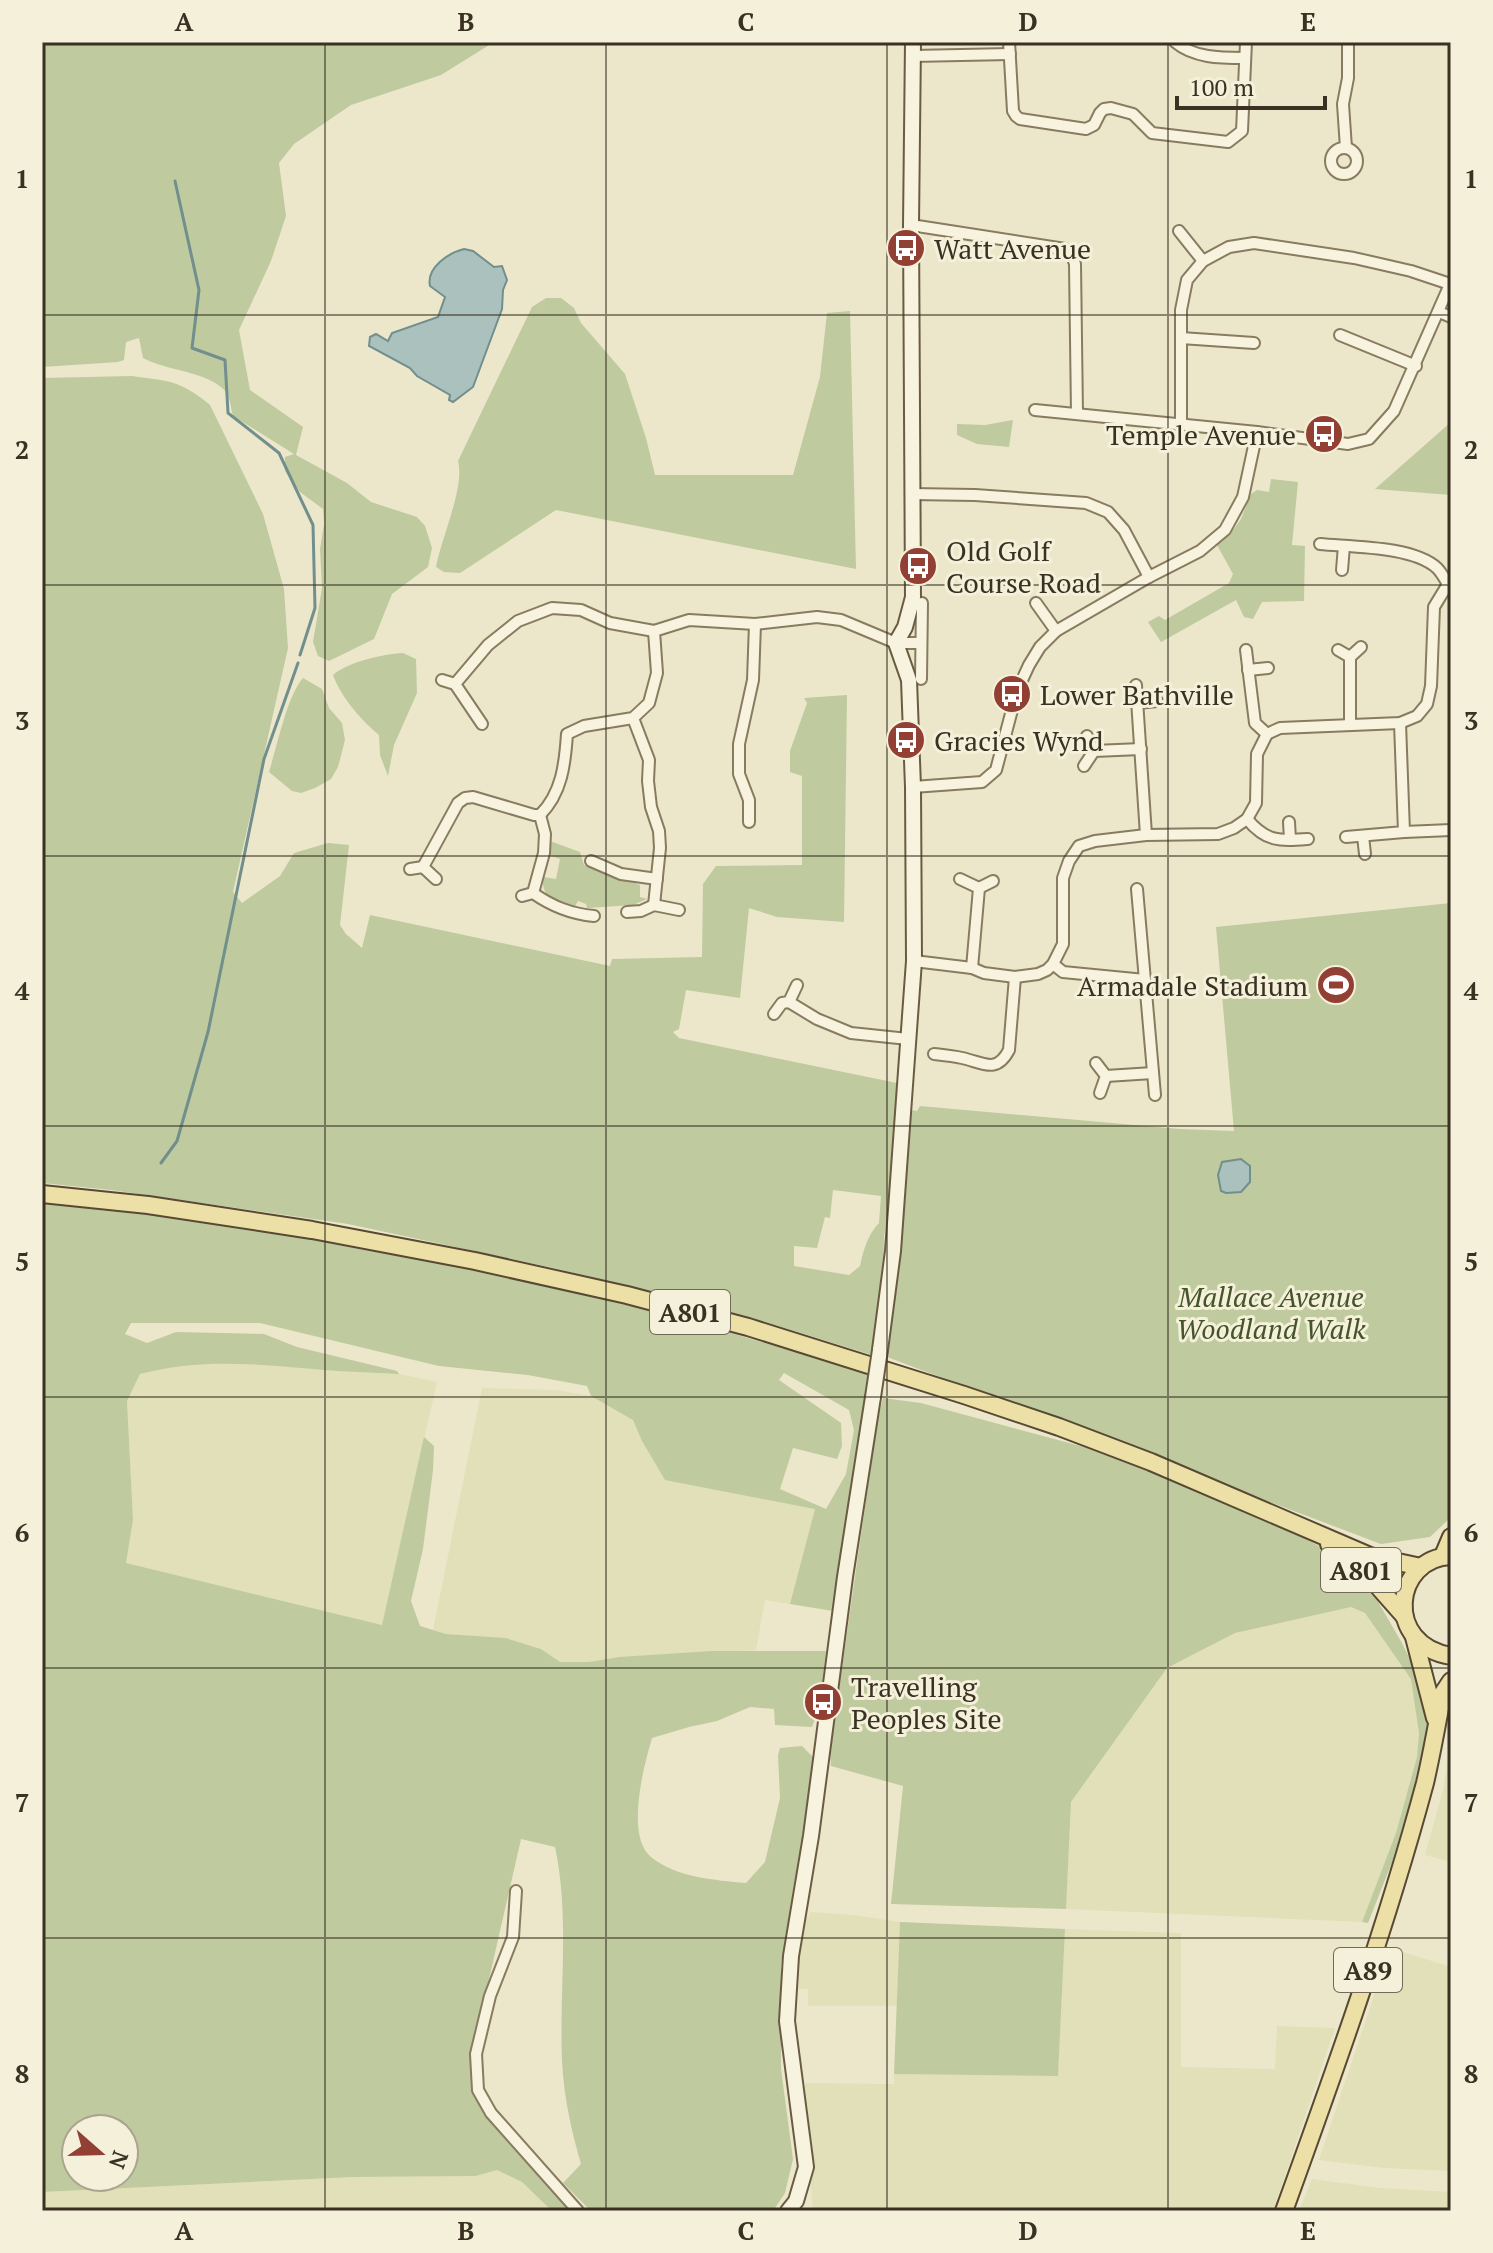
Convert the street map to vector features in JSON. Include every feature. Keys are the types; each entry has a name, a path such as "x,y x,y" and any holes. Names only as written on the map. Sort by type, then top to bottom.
{"main road":[{"path":"788,2211 796,2201 806,2167 787,2021 791,1956 811,1836 893,1251 914,961 909,680 896,643 905,627 913,597 912,49"},
{"name":"A801","path":"42,1194 148,1205 312,1230 475,1261 627,1295 748,1327 1059,1427 1151,1462 1370,1556 1421,1567"},
{"name":"A801","path":"1312,1531 1367,1574 1404,1616"},
{"path":"1404,1616 1406,1588 1421,1567 1447,1556 1451,1537"},
{"name":"A89","path":"1404,1616 1414,1637 1436,1724"},
{"path":"1414,1637 1438,1654 1451,1656"},
{"name":"A89","path":"1284,2211 1346,2039 1425,1780 1443,1693 1451,1681"}],"street":[{"path":"1175,42 1184,49 1214,58 1244,58"},
{"path":"912,49 1009,48 1013,111 1020,119 1086,129 1094,125 1104,109 1111,108 1133,114 1152,133 1228,142 1242,131 1246,42"},
{"path":"1346,148 1343,104 1348,78 1348,42"},
{"path":"911,225 1065,249 1072,255 1075,264 1077,414"},
{"path":"1179,231 1203,261"},
{"path":"1035,410 1348,444 1369,439 1394,411 1451,283 1354,258 1254,243 1229,247 1203,261 1187,280 1181,310 1181,424"},
{"path":"1439,312 1451,317"},
{"path":"1340,335 1416,366"},
{"path":"1181,338 1254,343"},
{"path":"913,787 982,782 996,770 1017,691 1040,647 1056,631 1200,551 1225,530 1243,497 1257,432"},
{"path":"911,494 1086,503 1108,512 1124,530 1149,577"},
{"path":"914,961 1015,977 1038,974 1053,964 1063,944 1063,878 1079,846 1146,835 1218,834 1234,828 1247,819 1256,803 1257,754 1267,734 1280,728 1400,723 1417,716 1427,704 1431,686 1434,607 1450,584 1438,569 1420,558 1390,551 1320,544"},
{"path":"1342,570 1344,546"},
{"path":"921,679 922,603"},
{"path":"1036,603 1056,631"},
{"path":"455,684 488,645 518,621 552,608 581,610 610,623 654,631 689,620 755,624 817,617 841,620 896,643 921,643"},
{"path":"749,822 749,800 739,774 739,744 753,680 755,624"},
{"path":"423,867 458,803 465,798 473,797 534,815 540,815 549,806 565,767 567,734 584,726 633,718 649,703 657,673 654,631"},
{"path":"1350,725 1350,657 1361,647"},
{"path":"1246,650 1255,723 1267,734"},
{"path":"1338,650 1350,657"},
{"path":"1248,670 1268,668"},
{"path":"442,680 455,684 482,724"},
{"path":"1136,685 1146,835"},
{"path":"1138,703 1157,701"},
{"path":"633,718 649,760 650,794 660,839 654,905"},
{"path":"1400,723 1404,832"},
{"path":"1087,736 1094,751"},
{"path":"1094,751 1141,749"},
{"path":"1084,766 1094,751"},
{"path":"540,815 544,844 528,894 575,914 594,916"},
{"path":"1247,819 1258,831 1272,839 1308,839"},
{"path":"1289,822 1290,840"},
{"path":"1346,837 1451,830"},
{"path":"1363,836 1365,854"},
{"path":"591,861 621,874 657,879"},
{"path":"410,869 423,867"},
{"path":"423,867 436,879"},
{"path":"960,879 979,888"},
{"path":"979,888 993,881"},
{"path":"972,968 979,888"},
{"path":"1137,889 1155,1095"},
{"path":"627,912 641,911 654,905 679,910"},
{"path":"1053,964 1063,972 1145,980"},
{"path":"934,1054 993,1066 1004,1059 1009,1050 1015,977"},
{"path":"789,1002 797,985"},
{"path":"774,1014 782,1003 789,1002 817,1019 851,1033 908,1039"},
{"path":"1096,1063 1106,1076"},
{"path":"1106,1076 1153,1073"},
{"path":"1100,1093 1106,1076"},
{"path":"516,1891 513,1937 490,1996 476,2054 478,2090 491,2113 578,2211"}],"green space":[{"path":"42,42 494,42 441,75 351,105 294,144 279,163 286,216 271,261 239,330 250,390 303,427 296,455 347,483 371,502 417,517 425,526 432,548 428,567 392,594 374,639 329,661 318,656 313,642 322,588 320,549 323,509 300,492 285,471 285,457 294,454 233,416 227,394 218,385 198,375 143,358 139,338 126,342 124,360 118,362 42,367"},
{"path":"546,298 561,298 574,308 581,323 625,374 655,475 793,475 820,377 827,313 850,311 856,569 556,510 460,573 444,572 436,567 458,485 458,461 532,307"},
{"path":"132,376 182,386 210,405 263,514 284,589 288,648 233,892 242,903 280,876 294,853 328,843 349,845 340,925 362,948 370,915 610,966 612,959 702,957 703,884 716,866 802,865 802,776 790,772 790,751 807,703 804,698 847,695 844,922 777,917 749,908 740,998 686,990 679,1029 673,1032 679,1038 897,1083 883,1279 872,1355 663,1295 348,1224 42,1183 42,378","holes":["833,1190 881,1196 879,1223 866,1243 860,1266 849,1275 794,1266 794,1246 817,1248 825,1217 830,1218"]},
{"path":"1013,420 1009,447 977,444 957,435 957,424 985,425"},
{"path":"1451,422 1451,495 1375,489"},
{"path":"1271,479 1298,482 1292,545 1305,546 1304,601 1262,602 1253,619 1244,617 1236,600 1161,642 1148,622 1159,616 1165,620 1229,583 1233,574 1217,545 1241,519 1251,494 1257,490 1269,492"},
{"path":"403,653 416,659 417,693 394,745 388,776 380,755 379,735 352,708 333,675 347,666 366,660"},
{"path":"303,678 322,689 329,708 342,723 345,740 338,767 331,779 301,793 292,791 269,772 287,709"},
{"path":"550,841 580,852 584,865 640,885 640,897 647,899 633,905 587,908 586,904 578,901 574,908 556,901 547,895 543,885 543,877 556,879 560,859 549,855"},
{"name":"Mallace Avenue Woodland Walk","path":"1451,903 1451,1517 1430,1537 1381,1544 887,1357 903,1109 917,1111 920,1106 1234,1131 1216,927"},
{"path":"42,1200 258,1229 486,1271 665,1314 868,1373 833,1611 790,1604 815,1509 665,1480 633,1420 591,1396 587,1386 528,1375 439,1366 260,1323 131,1323 125,1334 147,1343 176,1332 264,1334 297,1347 399,1374 214,1364 165,1368 140,1374 127,1401 133,1520 126,1563 382,1625 424,1437 434,1446 423,1549 411,1601 420,1626 446,1634 506,1638 541,1649 560,1662 712,1651 826,1651 819,1708 812,1727 775,1725 774,1709 750,1707 717,1721 652,1738 639,1800 639,1833 643,1847 651,1857 684,1874 746,1883 765,1862 780,1798 780,1748 802,1746 813,1757 781,1965 781,2069 793,2159 785,2193 773,2211 591,2211 563,2183 581,2164 568,2113 563,2075 563,1927 559,1873 555,1847 521,1839 471,2058 472,2090 481,2108 571,2211 552,2211 522,2182 497,2170 476,2176 353,2177 140,2187 140,2113 60,2113 60,2191 42,2192","holes":["784,1373 849,1410 854,1430 846,1474 826,1509 780,1489 793,1448 837,1459 842,1446 841,1423 779,1380"]},
{"path":"215,1362 269,1363 399,1374 437,1382 382,1625 126,1563 133,1520 127,1401 140,1374 164,1367"},
{"path":"482,1388 556,1390 591,1396 633,1420 642,1441 815,1509 790,1604 765,1600 756,1650 560,1662 541,1649 506,1638 446,1634 433,1630"},
{"path":"883,1398 921,1403 1084,1447 1193,1488 1321,1547 1377,1600 1425,1690 1430,1719 1426,1750 1392,1862 1368,1923 1362,1922 1396,1833 1417,1757 1419,1733 1411,1679 1365,1613 1351,1607 1235,1633 1167,1668 1071,1802 1066,1909 891,1904 903,1786 831,1766 830,1752"},
{"path":"1351,1607 1365,1613 1412,1679 1419,1733 1417,1757 1396,1833 1362,1922 1066,1909 1071,1802 1167,1668 1235,1633"},
{"path":"1451,1740 1451,1862 1425,1855 1443,1790"},
{"path":"810,1912 900,1922 897,2006 808,2006 808,1989 799,1989 798,1964 805,1920"},
{"path":"900,1922 1065,1929 1058,2076 894,2074"},
{"path":"1065,1929 1181,1933 1181,2067 1275,2069 1277,2026 1335,2028 1273,2211 813,2211 805,2110 806,2083 894,2084 894,2074 1058,2076"},
{"path":"1390,1948 1451,1967 1451,2171 1384,2168 1319,2160"},
{"path":"497,2170 522,2182 552,2211 42,2211 42,2192 140,2193 140,2187 353,2177 476,2176"},
{"path":"1312,2179 1380,2188 1451,2192 1451,2211 1299,2211"}],"water":[{"path":"464,249 473,251 494,267 502,266 507,280 502,309 473,387 453,402 449,400 450,395 417,376 410,368 369,346 370,337 376,334 388,341 392,333 438,317 445,297 430,286 431,273 445,258"},
{"path":"1241,1159 1250,1166 1250,1182 1241,1192 1221,1191 1218,1175 1222,1162"}],"waterway":[{"path":"175,181 199,290 192,348 225,360 228,413 279,453 313,525 315,608 300,655"},
{"path":"161,1163 177,1141 208,1032 264,759 298,663"}],"place":[{"name":"Watt Avenue","path":"906,248"},
{"name":"Temple Avenue","path":"1324,434"},
{"name":"Old Golf Course Road","path":"918,566"},
{"name":"Lower Bathville","path":"1012,694"},
{"name":"Gracies Wynd","path":"906,740"},
{"name":"Armadale Stadium","path":"1336,985"},
{"name":"Travelling Peoples Site","path":"823,1702"}]}
